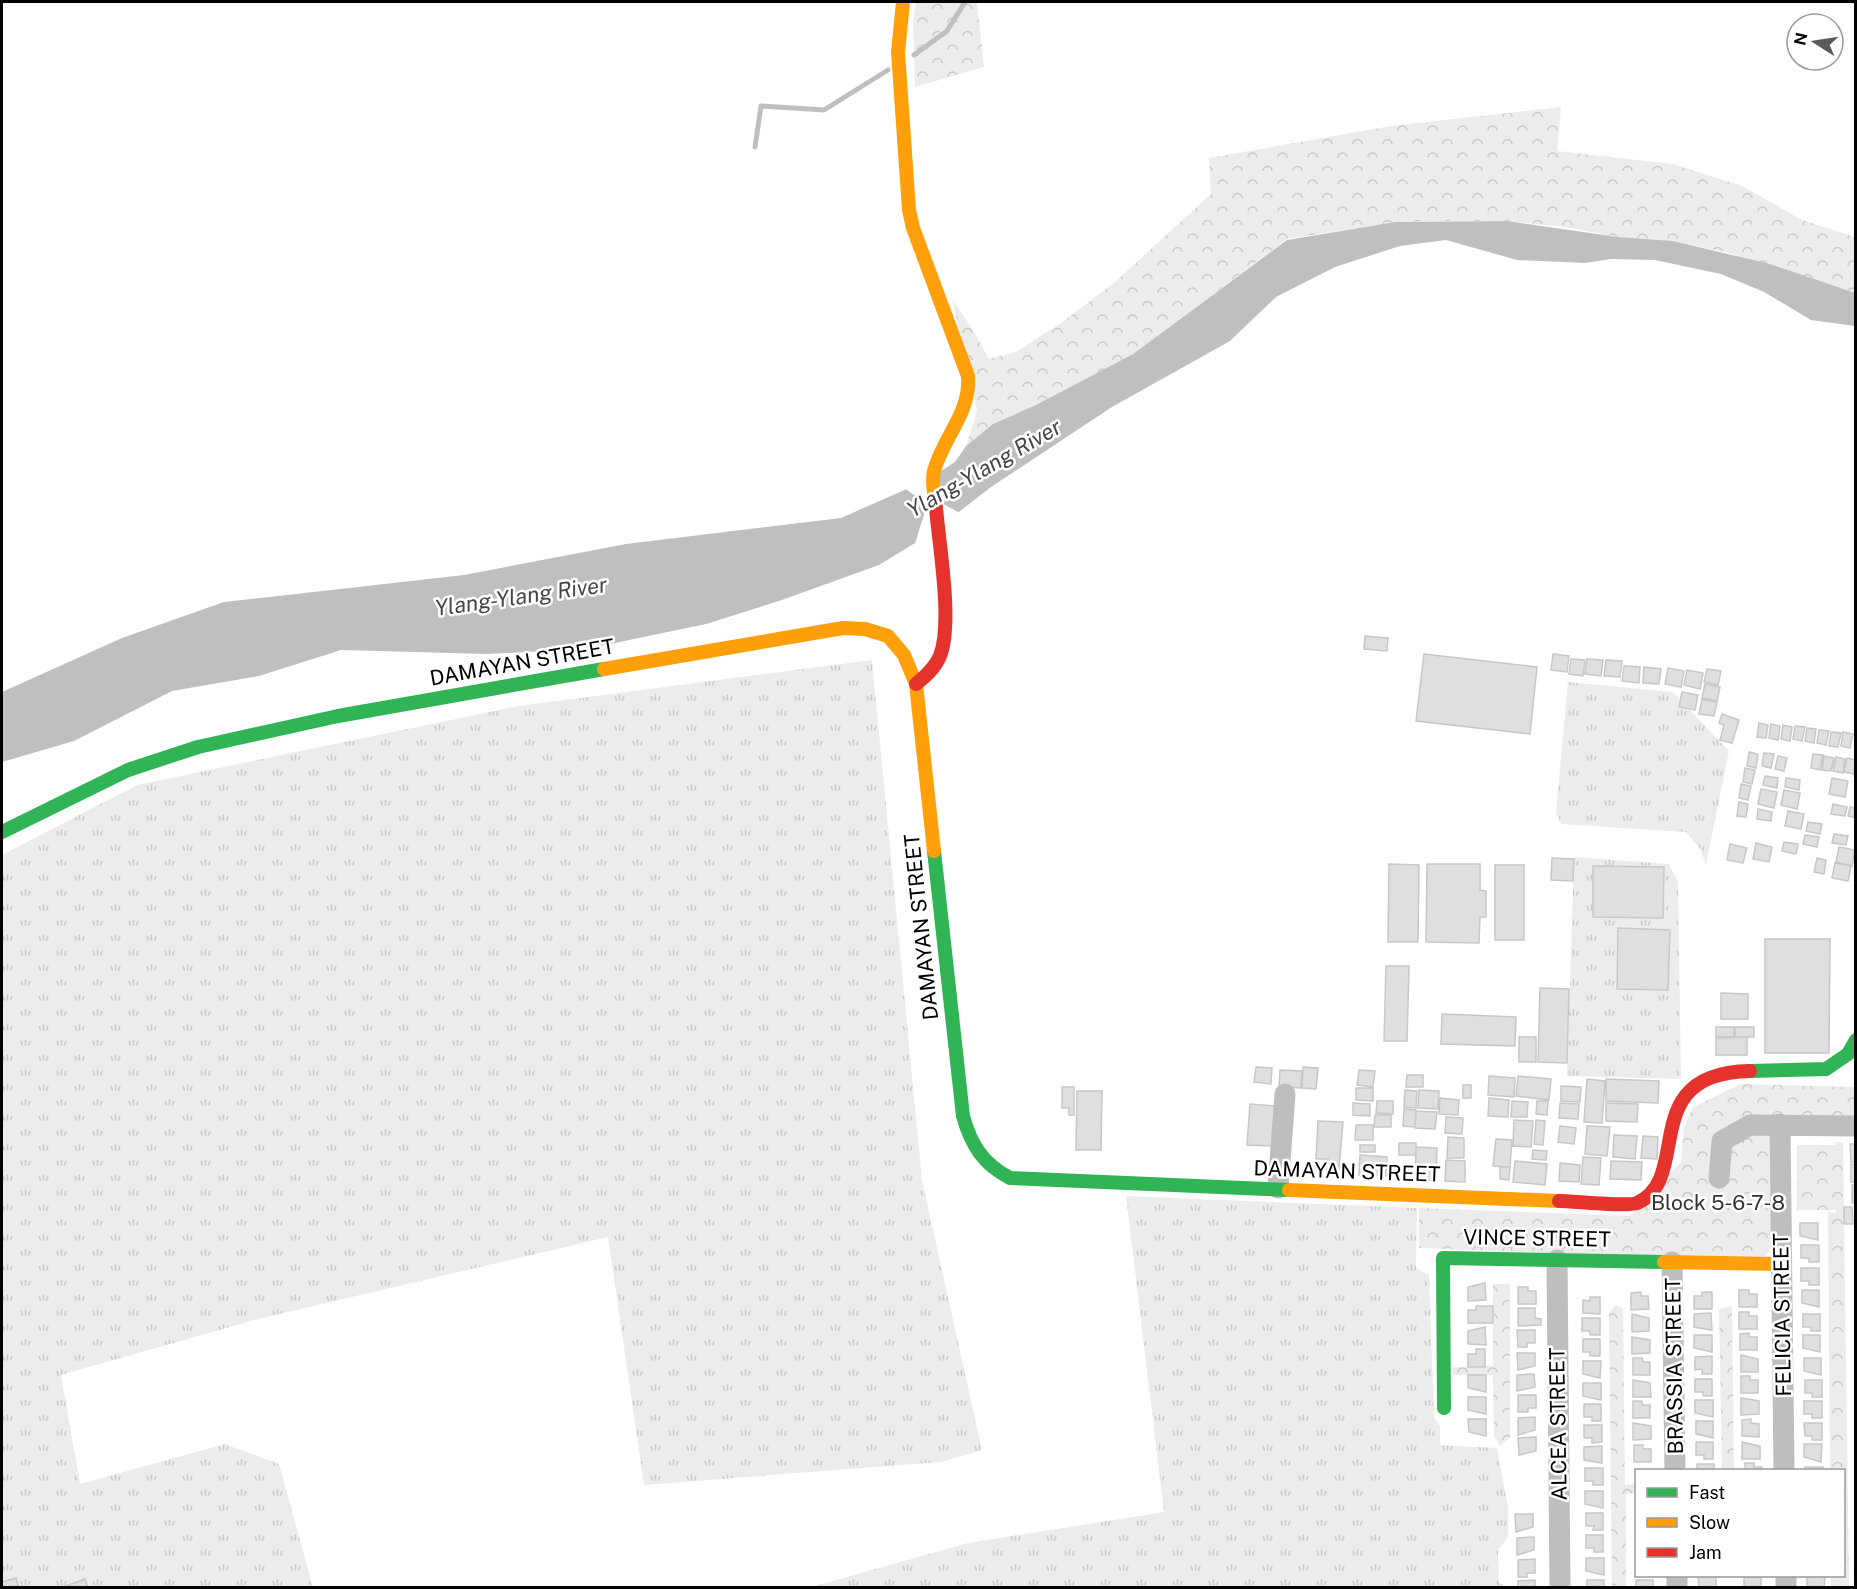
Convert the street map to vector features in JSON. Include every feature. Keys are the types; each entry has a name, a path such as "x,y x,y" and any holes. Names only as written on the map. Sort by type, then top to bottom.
{"street":[{"path":"903,2 898,52 909,210 913,228 965,360 969,389 958,426 933,472 945,641 934,670 916,684"},
{"name":"DAMAYAN STREET","path":"2,832 128,770 198,747 338,716 784,637 843,628 865,629 888,636 904,655 916,684 963,1116 972,1148 997,1172 1024,1180 1278,1188 1635,1204 1646,1199 1654,1186 1679,1104 1694,1090 1714,1076 1729,1071 1826,1069 1848,1054 1856,1040"},
{"path":"1278,1188 1286,1094"},
{"name":"FELICIA STREET","path":"1780,1124 1784,1469"},
{"path":"1719,1178 1722,1141 1750,1125 1856,1126"},
{"name":"VINCE STREET","path":"1444,1408 1443,1258 1781,1264"},
{"name":"ALCEA STREET","path":"1557,1260 1560,1587"},
{"name":"BRASSIA STREET","path":"1672,1262 1675,1469"}],"green space":[{"path":"916,2 977,2 984,67 915,87 913,21"},
{"path":"1561,107 1557,151 1673,164 1742,186 1802,220 1855,237 1855,293 1729,253 1673,241 1618,237 1565,227 1506,221 1395,222 1287,239 1133,354 1036,405 993,424 966,446 977,411 952,299 989,359 1016,352 1064,321 1115,282 1211,194 1209,158 1391,126"},
{"path":"872,660 922,1180 982,1450 941,1462 644,1485 608,1237 258,1319 61,1375 80,1484 225,1444 279,1464 313,1587 2,1588 2,855 137,785 519,706"},
{"path":"1568,682 1673,692 1729,751 1706,865 1701,850 1686,832 1561,824 1556,812"},
{"path":"1574,857 1669,864 1678,882 1681,1079 1567,1076"},
{"name":"Block 5-6-7-8","path":"1741,1084 1855,1087 1855,1116 1773,1116 1772,1248 1765,1256 1655,1257 1419,1248 1419,1208 1630,1216 1681,1162 1684,1127 1693,1107"},
{"path":"1836,1142 1843,1143 1849,1588 1831,1587 1831,1577 1845,1577 1845,1469 1830,1469 1828,1212 1836,1213 1836,1210 1797,1210 1797,1145 1835,1145"},
{"path":"1126,1196 1417,1208 1416,1268 1429,1275 1434,1418 1440,1426 1440,1445 1497,1448 1508,1507 1508,1537 1498,1550 1499,1583 1509,1587 808,1588 968,1543 1164,1512"},
{"path":"1493,1284 1510,1284 1510,1438 1500,1446 1494,1436 1493,1375 1453,1375 1453,1367 1493,1366"},
{"path":"1615,1305 1623,1309 1625,1485 1635,1484 1635,1493 1626,1494 1626,1588 1612,1587 1609,1314"},
{"path":"1732,1306 1734,1469 1722,1469 1719,1309"}],"water":[{"name":"Ylang-Ylang River","path":"1506,221 1618,237 1673,241 1770,264 1855,293 1855,326 1811,320 1764,292 1721,274 1655,260 1611,259 1585,263 1517,260 1446,240 1400,246 1335,267 1276,297 1230,341 1112,407 991,487 933,532 879,565 706,624 586,649 487,654 341,650 259,676 172,691 74,741 2,762 2,692 122,638 224,602 464,575 626,544 841,518 927,480 955,462 966,446 993,424 1036,405 1133,354 1287,240 1395,222"}],"pier":[{"path":"925,478 945,505 962,514 914,547 925,511 921,500 903,487"}],"building":[{"path":"1365,636 1388,638 1387,651 1364,649"},
{"path":"1424,654 1537,667 1530,734 1416,721"},
{"path":"1553,654 1569,656 1567,672 1551,670"},
{"path":"1571,659 1585,660 1583,676 1569,674"},
{"path":"1587,659 1603,660 1601,676 1585,674"},
{"path":"1606,660 1622,661 1620,677 1604,676"},
{"path":"1624,666 1640,667 1639,683 1622,681"},
{"path":"1644,667 1661,669 1659,684 1643,683"},
{"path":"1668,668 1684,671 1681,687 1665,684"},
{"path":"1707,669 1721,671 1718,685 1704,682"},
{"path":"1687,670 1703,673 1700,689 1684,685"},
{"path":"1705,684 1720,687 1717,701 1702,698"},
{"path":"1682,692 1698,695 1695,710 1679,707"},
{"path":"1702,699 1717,702 1714,716 1699,714"},
{"path":"1722,714 1739,720 1732,743 1720,740 1724,725 1719,723"},
{"path":"1759,723 1768,725 1766,738 1757,737"},
{"path":"1771,724 1780,726 1778,740 1769,738"},
{"path":"1783,725 1792,727 1790,741 1781,739"},
{"path":"1795,726 1805,727 1802,741 1793,739"},
{"path":"1807,728 1816,729 1814,743 1805,741"},
{"path":"1819,730 1829,731 1826,745 1817,743"},
{"path":"1831,732 1841,733 1838,747 1829,746"},
{"path":"1843,732 1853,734 1850,748 1841,746"},
{"path":"1749,752 1758,754 1756,768 1747,766"},
{"path":"1764,753 1774,754 1771,768 1762,766"},
{"path":"1813,754 1823,755 1820,770 1811,768"},
{"path":"1778,756 1787,758 1784,771 1775,769"},
{"path":"1824,756 1834,758 1831,771 1822,770"},
{"path":"1836,757 1845,759 1843,773 1833,771"},
{"path":"1847,758 1856,760 1854,774 1844,772"},
{"path":"1745,768 1755,770 1752,784 1743,782"},
{"path":"1765,776 1778,778 1777,788 1763,785"},
{"path":"1786,778 1800,780 1799,790 1785,787"},
{"path":"1832,778 1848,781 1845,797 1829,794"},
{"path":"1741,784 1751,786 1748,800 1739,798"},
{"path":"1761,789 1777,792 1774,808 1758,804"},
{"path":"1784,790 1800,793 1797,809 1781,805"},
{"path":"1739,802 1748,804 1746,817 1737,816"},
{"path":"1833,804 1847,807 1845,816 1831,814"},
{"path":"1850,807 1856,808 1856,818 1848,816"},
{"path":"1758,809 1772,812 1771,821 1757,819"},
{"path":"1788,811 1804,814 1801,829 1785,826"},
{"path":"1808,822 1822,824 1820,834 1806,831"},
{"path":"1834,834 1848,836 1846,845 1832,843"},
{"path":"1805,835 1819,837 1817,847 1803,844"},
{"path":"1784,842 1798,844 1796,854 1782,851"},
{"path":"1756,843 1772,847 1769,862 1753,859"},
{"path":"1730,844 1747,848 1743,863 1727,860"},
{"path":"1839,847 1855,850 1852,866 1836,862"},
{"path":"1552,858 1574,859 1573,881 1551,880"},
{"path":"1817,858 1826,860 1824,874 1814,872"},
{"path":"1835,863 1851,866 1848,881 1832,878"},
{"path":"1389,864 1419,865 1418,942 1388,942"},
{"path":"1427,864 1480,864 1480,890 1486,891 1486,917 1480,917 1479,943 1426,942"},
{"path":"1495,865 1524,865 1524,940 1495,940"},
{"path":"1593,866 1664,867 1663,918 1593,917"},
{"path":"1618,928 1670,930 1668,990 1617,989"},
{"path":"1765,939 1830,939 1829,1053 1765,1053"},
{"path":"1386,966 1409,966 1407,1041 1384,1041"},
{"path":"1540,988 1569,989 1567,1063 1538,1062"},
{"path":"1721,993 1748,994 1748,1019 1721,1019"},
{"path":"1442,1014 1516,1017 1515,1046 1441,1044"},
{"path":"1716,1027 1734,1027 1734,1037 1716,1037"},
{"path":"1735,1027 1754,1027 1754,1037 1735,1037"},
{"path":"1519,1037 1536,1037 1536,1062 1519,1062"},
{"path":"1747,1037 1747,1055 1716,1055 1716,1038"},
{"path":"1256,1067 1272,1068 1271,1084 1254,1082"},
{"path":"1303,1067 1318,1068 1316,1089 1302,1088"},
{"path":"1280,1070 1302,1071 1301,1088 1279,1087"},
{"path":"1359,1070 1375,1071 1373,1087 1357,1085"},
{"path":"1407,1075 1423,1075 1423,1087 1406,1087"},
{"path":"1489,1076 1515,1078 1514,1097 1488,1095"},
{"path":"1518,1076 1551,1079 1549,1100 1516,1096"},
{"path":"1587,1079 1605,1081 1602,1123 1584,1122"},
{"path":"1606,1079 1659,1081 1658,1103 1606,1101"},
{"path":"1463,1085 1471,1085 1471,1098 1463,1098"},
{"path":"1561,1086 1581,1087 1580,1102 1561,1101"},
{"path":"1062,1087 1074,1087 1074,1115 1069,1115 1069,1108 1062,1108"},
{"path":"1356,1088 1373,1088 1373,1101 1356,1100"},
{"path":"1405,1090 1417,1091 1416,1108 1404,1107"},
{"path":"1419,1090 1439,1091 1438,1109 1418,1108"},
{"path":"1077,1091 1102,1091 1101,1150 1076,1150"},
{"path":"1440,1098 1459,1100 1458,1115 1439,1114"},
{"path":"1489,1098 1509,1100 1508,1117 1488,1116"},
{"path":"1377,1101 1393,1101 1393,1114 1376,1113"},
{"path":"1512,1101 1528,1102 1527,1117 1511,1117"},
{"path":"1537,1101 1548,1101 1547,1115 1536,1114"},
{"path":"1353,1103 1370,1104 1370,1116 1353,1115"},
{"path":"1560,1103 1579,1104 1578,1119 1559,1118"},
{"path":"1606,1103 1638,1104 1637,1122 1606,1121"},
{"path":"1250,1104 1275,1106 1272,1146 1247,1145"},
{"path":"1404,1109 1416,1110 1415,1127 1403,1126"},
{"path":"1416,1111 1437,1112 1435,1129 1415,1128"},
{"path":"1375,1115 1391,1115 1391,1127 1374,1127"},
{"path":"1446,1117 1463,1118 1462,1134 1445,1133"},
{"path":"1514,1120 1533,1121 1531,1147 1513,1146"},
{"path":"1536,1120 1545,1121 1543,1145 1534,1144"},
{"path":"1318,1121 1343,1122 1339,1169 1327,1169 1328,1159 1316,1159"},
{"path":"1356,1125 1373,1125 1373,1140 1355,1140"},
{"path":"1560,1126 1576,1128 1574,1144 1558,1142"},
{"path":"1587,1126 1610,1127 1607,1156 1585,1154"},
{"path":"1614,1135 1637,1136 1635,1159 1613,1157"},
{"path":"1643,1136 1658,1137 1657,1159 1641,1158"},
{"path":"1448,1137 1464,1138 1464,1158 1447,1158"},
{"path":"1496,1139 1512,1140 1510,1167 1493,1166"},
{"path":"1399,1143 1416,1143 1416,1155 1399,1155"},
{"path":"1850,1144 1856,1144 1856,1162 1851,1162"},
{"path":"1360,1145 1375,1145 1375,1152 1360,1152"},
{"path":"1416,1147 1437,1148 1436,1181 1415,1180"},
{"path":"1533,1150 1547,1151 1546,1160 1532,1159"},
{"path":"1360,1155 1387,1157 1386,1176 1359,1175"},
{"path":"1583,1157 1601,1158 1599,1185 1581,1184"},
{"path":"1446,1160 1465,1161 1465,1182 1445,1181"},
{"path":"1515,1161 1547,1164 1545,1185 1513,1182"},
{"path":"1611,1161 1642,1162 1641,1180 1610,1179"},
{"path":"1560,1163 1580,1165 1579,1182 1559,1181"},
{"path":"1851,1164 1856,1164 1856,1182 1851,1182"},
{"path":"1500,1167 1510,1167 1509,1180 1500,1179"},
{"path":"1852,1185 1856,1185 1856,1203 1852,1203"},
{"path":"1844,1207 1852,1207 1853,1224 1844,1224"},
{"path":"1800,1223 1818,1223 1818,1240 1800,1236"},
{"path":"1801,1245 1819,1245 1819,1262 1809,1262 1809,1258 1801,1258"},
{"path":"1801,1268 1819,1268 1819,1285 1809,1285 1809,1281 1801,1281"},
{"path":"1485,1283 1486,1300 1468,1301 1468,1287"},
{"path":"1518,1287 1528,1287 1528,1291 1536,1291 1536,1304 1518,1304"},
{"path":"1739,1290 1749,1290 1749,1294 1757,1294 1757,1307 1739,1307"},
{"path":"1802,1290 1819,1290 1819,1307 1802,1303"},
{"path":"1641,1292 1641,1296 1648,1296 1649,1309 1631,1310 1631,1293"},
{"path":"1702,1292 1712,1292 1712,1309 1694,1309 1694,1296 1702,1296"},
{"path":"1590,1297 1600,1297 1600,1314 1583,1313 1583,1300 1590,1301"},
{"path":"1476,1306 1493,1306 1493,1323 1468,1323 1468,1310 1476,1310"},
{"path":"1518,1308 1535,1308 1535,1318 1541,1319 1541,1325 1518,1326"},
{"path":"1739,1312 1749,1312 1749,1316 1757,1316 1757,1329 1739,1329"},
{"path":"1711,1313 1712,1330 1694,1327 1694,1314"},
{"path":"1632,1314 1649,1318 1649,1331 1632,1332"},
{"path":"1803,1314 1820,1314 1820,1331 1811,1331 1811,1327 1803,1327"},
{"path":"1582,1318 1600,1318 1600,1335 1590,1335 1590,1331 1582,1331"},
{"path":"1485,1327 1486,1345 1468,1344 1468,1331"},
{"path":"1517,1330 1535,1330 1535,1343 1527,1343 1527,1347 1518,1347"},
{"path":"1749,1333 1749,1337 1757,1337 1757,1350 1740,1350 1740,1334"},
{"path":"1694,1335 1712,1335 1712,1352 1694,1348"},
{"path":"1803,1335 1820,1335 1820,1352 1803,1348"},
{"path":"1632,1337 1650,1340 1650,1353 1632,1354"},
{"path":"1583,1339 1600,1339 1600,1356 1590,1356 1590,1352 1583,1352"},
{"path":"1476,1349 1485,1349 1485,1367 1468,1367 1468,1354 1476,1354"},
{"path":"1517,1353 1535,1353 1535,1366 1518,1370"},
{"path":"1741,1355 1758,1359 1758,1372 1741,1372"},
{"path":"1712,1356 1712,1374 1702,1374 1702,1369 1695,1370 1695,1357"},
{"path":"1633,1358 1642,1358 1643,1362 1650,1362 1650,1375 1633,1375"},
{"path":"1804,1358 1821,1358 1821,1375 1804,1371"},
{"path":"1583,1361 1601,1361 1600,1378 1583,1374"},
{"path":"1534,1374 1535,1387 1517,1391 1517,1375"},
{"path":"1468,1375 1486,1375 1486,1392 1468,1388"},
{"path":"1741,1376 1750,1376 1750,1380 1758,1380 1758,1393 1741,1393"},
{"path":"1695,1379 1712,1379 1712,1396 1703,1396 1703,1392 1695,1392"},
{"path":"1633,1380 1650,1383 1651,1397 1633,1397"},
{"path":"1805,1380 1822,1380 1822,1397 1812,1397 1812,1393 1805,1393"},
{"path":"1583,1383 1601,1383 1601,1400 1583,1396"},
{"path":"1518,1395 1536,1395 1536,1408 1528,1408 1528,1412 1518,1412"},
{"path":"1468,1397 1486,1397 1486,1414 1468,1410"},
{"path":"1741,1398 1759,1401 1759,1414 1741,1415"},
{"path":"1695,1400 1713,1400 1713,1417 1695,1413"},
{"path":"1633,1401 1642,1401 1642,1405 1650,1405 1650,1418 1633,1418"},
{"path":"1804,1401 1822,1401 1822,1418 1812,1418 1812,1414 1804,1414"},
{"path":"1584,1404 1601,1404 1601,1421 1592,1421 1592,1417 1584,1417"},
{"path":"1535,1417 1535,1430 1518,1435 1518,1418"},
{"path":"1468,1419 1486,1419 1486,1436 1469,1432"},
{"path":"1751,1419 1751,1423 1759,1424 1759,1437 1742,1436 1742,1420"},
{"path":"1696,1421 1713,1421 1713,1438 1696,1434"},
{"path":"1633,1423 1651,1426 1651,1439 1633,1440"},
{"path":"1804,1423 1822,1423 1822,1440 1812,1440 1812,1436 1805,1436"},
{"path":"1584,1425 1602,1425 1602,1442 1592,1443 1592,1438 1584,1438"},
{"path":"1536,1437 1536,1451 1519,1455 1518,1438"},
{"path":"1696,1442 1713,1442 1713,1459 1704,1459 1704,1455 1696,1455"},
{"path":"1742,1442 1760,1446 1760,1459 1742,1459"},
{"path":"1804,1444 1822,1444 1821,1462 1804,1457"},
{"path":"1634,1445 1643,1445 1643,1449 1651,1449 1651,1462 1634,1462"},
{"path":"1602,1446 1602,1463 1584,1460 1584,1447"},
{"path":"1745,1463 1754,1463 1754,1467 1762,1467 1762,1469 1745,1469"},
{"path":"1697,1464 1714,1464 1714,1469 1697,1469"},
{"path":"1805,1467 1823,1467 1823,1469 1805,1469"},
{"path":"1585,1468 1603,1468 1603,1485 1593,1485 1593,1481 1585,1481"},
{"path":"1585,1491 1603,1491 1603,1508 1585,1504"},
{"path":"1586,1513 1603,1513 1603,1530 1593,1530 1594,1526 1586,1526"},
{"path":"1515,1514 1533,1514 1533,1527 1516,1532"},
{"path":"1586,1535 1603,1535 1603,1552 1594,1552 1594,1548 1586,1548"},
{"path":"1534,1537 1534,1550 1517,1555 1517,1538"},
{"path":"1586,1558 1604,1558 1604,1575 1586,1571"},
{"path":"1535,1559 1535,1573 1527,1573 1527,1577 1518,1577 1518,1560"},
{"path":"1698,1577 1716,1577 1716,1588 1699,1588"},
{"path":"1744,1577 1761,1577 1761,1588 1744,1588"},
{"path":"1807,1577 1825,1577 1824,1588 1807,1587"},
{"path":"16,1578 19,1588 2,1588 2,1582"},
{"path":"85,1579 88,1588 66,1588 66,1586"},
{"path":"1535,1580 1535,1588 1518,1588 1518,1581"},
{"path":"1587,1580 1604,1580 1604,1588 1587,1588"},
{"path":"1636,1580 1653,1580 1653,1588 1636,1588"}],"waterway":[{"path":"914,55 947,31 965,2"},
{"path":"755,147 761,106 824,110 888,70"}],"traffic: fast":[{"path":"2,832 128,770 198,747 338,716 604,669"},
{"path":"934,851 963,1116 974,1145 985,1160 1010,1178 1289,1190"},
{"path":"1750,1071 1826,1069 1848,1054 1856,1040"},
{"path":"1444,1408 1443,1258 1664,1262"}],"traffic: slow":[{"path":"903,2 898,52 909,210 913,228 968,376 965,402 938,459 933,475 936,508"},
{"path":"604,669 843,628 865,629 888,636 904,655 916,684 934,851"},
{"path":"1289,1190 1559,1201"},
{"path":"1664,1262 1781,1264"}],"traffic: jam":[{"path":"916,684 936,664 944,642 945,604 936,508"},
{"path":"1559,1201 1637,1203 1654,1190 1663,1172 1679,1107 1692,1089 1714,1076 1750,1071"}]}
